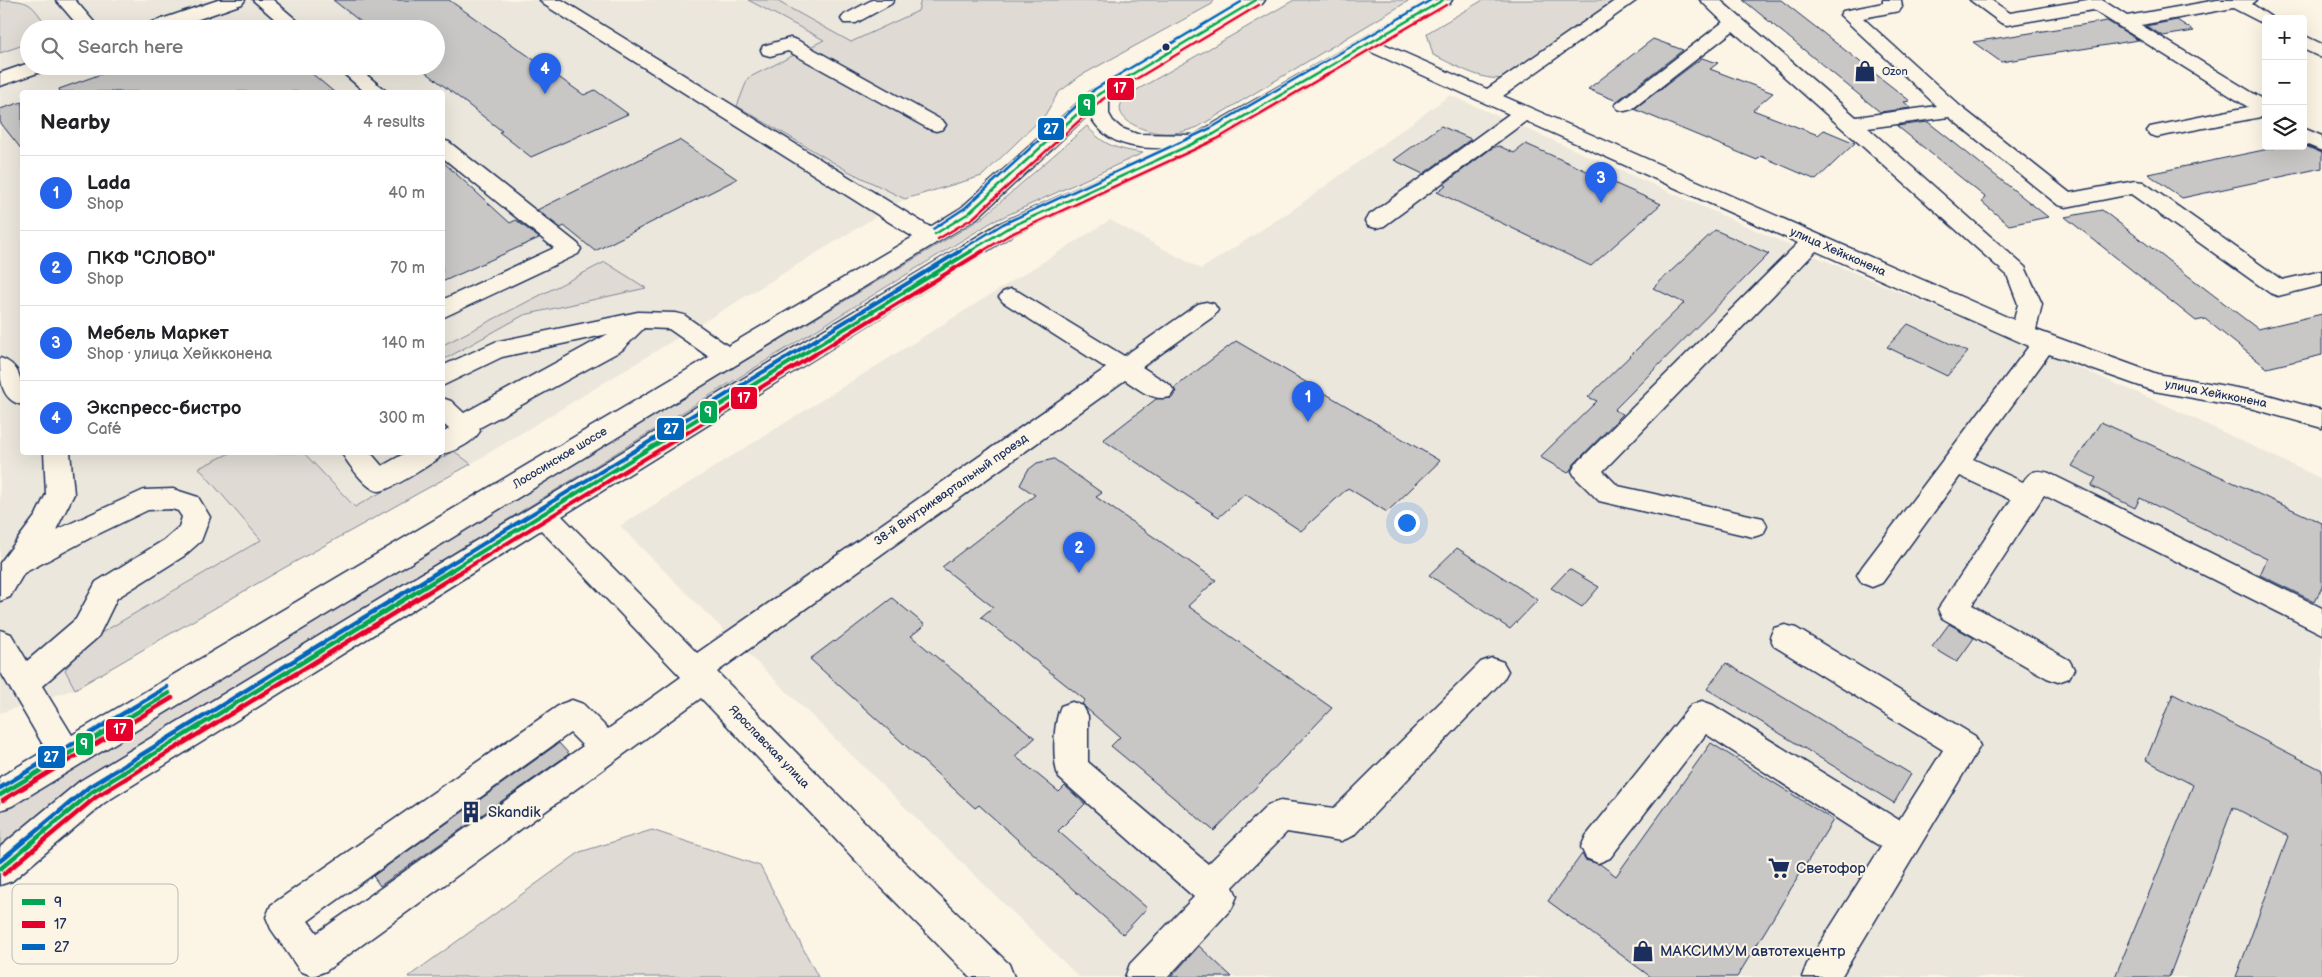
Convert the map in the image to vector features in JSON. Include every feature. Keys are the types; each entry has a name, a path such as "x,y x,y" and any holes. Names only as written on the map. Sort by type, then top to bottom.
{"street":[{"path":"64,0 83,20"},
{"path":"177,20 236,0"},
{"path":"262,0 287,20"},
{"path":"548,0 930,237"},
{"path":"850,19 885,0"},
{"path":"0,869 92,792 1006,229 1214,134 1443,0"},
{"path":"1489,97 1628,0"},
{"path":"1709,0 1738,23 2017,272 2030,304 2034,339 1956,462 1872,575"},
{"path":"1892,0 1894,7 1849,15 1953,110 2066,200 2135,187 2278,288 2322,278"},
{"path":"1979,0 2007,19 2096,4 2262,108"},
{"name":"Лососинское шоссе","path":"0,795 969,213 1099,94 1251,1"},
{"path":"2124,22 2239,1 2262,17"},
{"path":"1625,105 1726,27 1738,23"},
{"path":"2307,43 2322,52"},
{"path":"770,50 790,44 936,125"},
{"name":"улица Хейкконена","path":"1368,44 2034,339 2154,382 2254,400 2322,419"},
{"path":"0,80 20,73"},
{"path":"355,75 374,90"},
{"path":"1099,94 1100,117 1113,132 1124,136 1162,143 1214,134"},
{"path":"1852,124 1953,110"},
{"path":"2157,130 2262,111"},
{"path":"1376,221 1524,112"},
{"path":"2307,136 2322,145"},
{"path":"445,309 570,249 447,155"},
{"path":"1753,526 1608,494 1586,471 1813,241"},
{"path":"1011,297 1162,391"},
{"name":"38-й Внутриквартальный проезд","path":"606,748 572,714 284,916 313,958 606,748 699,675 1206,310"},
{"path":"445,375 495,350 638,320 675,321 727,358"},
{"path":"449,411 613,344 638,320"},
{"path":"449,411 524,376 589,329"},
{"path":"0,367 20,393"},
{"path":"445,443 467,432 449,411"},
{"path":"0,589 14,565 47,521 60,494 57,455"},
{"path":"356,455 378,481 424,455"},
{"path":"1956,462 2027,496"},
{"path":"2058,669 1952,608 2039,480 2322,622"},
{"path":"14,565 80,530 144,500 173,499 188,504 196,517 191,533 174,548 106,590 87,628 24,684"},
{"name":"Ярославская улица","path":"543,514 891,873 996,977"},
{"path":"1785,637 1964,746 1820,977"},
{"path":"0,643 66,755"},
{"path":"1209,887 1280,816 1342,825 1492,671"},
{"path":"1598,847 1702,714 1903,842"},
{"path":"1072,716 1072,768 1219,896 1143,977"}],"shaded area":[{"path":"0,0 19,1 30,5 42,20 20,20 20,46 0,53"},
{"path":"23,0 748,0 824,40 748,78 737,106 848,171 905,199 471,464 454,451 355,507 306,455 445,455 445,359 524,315 645,288 605,262 445,344 445,90 20,90 20,455 226,455 199,469 261,540 89,640 65,670 75,689 0,713 0,53 20,46 20,75 445,75 445,20 42,20 35,10"},
{"path":"748,0 775,0 851,42 918,11 921,0 1214,0 1212,4 1080,76 1058,93 1045,115 982,176 905,199 848,171 737,106 748,78 824,40"},
{"path":"775,0 921,0 918,11 851,42"},
{"path":"1294,0 1410,0 1198,127 1170,133 1152,132 1135,126 1123,116 1120,110 1122,103 1128,95"},
{"path":"1483,0 1614,0 1505,78 1496,79 1477,75 1433,55 1427,33"},
{"path":"1450,95 1803,251 2157,401 2322,479 2322,977 1079,977 696,603 620,526 1110,220 1201,269 1294,209"},
{"path":"1087,126 1099,138 1112,146 1143,153 992,222 79,783 0,848 0,810 982,218"},
{"path":"605,262 646,288 524,315 445,359 445,344"},
{"path":"454,451 471,464 284,568 75,689 65,670 89,640 261,540 199,468 226,455 306,455 355,507"},
{"path":"652,830 760,866 818,977 408,977 580,852"}],"building":[{"path":"333,0 449,0 584,95 595,90 628,114 531,157 499,132 502,131 430,75 445,75 445,20 359,20"},
{"path":"1743,0 1781,0 1910,101 1904,102 1911,108 1880,112"},
{"path":"2177,20 2194,31 2163,36 2146,26"},
{"path":"2107,21 2138,40 2001,62 1973,42"},
{"path":"1653,39 1683,50 1617,101 1588,89"},
{"path":"1702,58 1718,63 1710,69 1773,93 1753,110 1818,135 1824,130 1855,143 1816,180 1761,156 1757,160 1634,109"},
{"path":"99,75 314,75 332,90 59,90"},
{"path":"20,103 20,147 0,122 0,109"},
{"path":"1928,122 2048,217 2009,225 1982,202 1985,197 1897,126"},
{"path":"1441,126 1471,139 1423,174 1394,160"},
{"path":"679,140 737,179 595,251 564,226 561,228 537,210"},
{"path":"1526,144 1661,204 1591,266 1437,192 1446,185 1444,184 1492,148 1499,146 1514,153"},
{"path":"2307,147 2322,153 2322,168 2182,198 2148,174 2264,150 2307,150"},
{"path":"445,164 510,223 516,220 539,238 445,281"},
{"path":"2102,210 2258,329 2322,314 2322,355 2267,368 2205,319 2196,321 2065,217"},
{"path":"1715,230 1769,254 1614,410 1623,414 1575,463 1568,473 1540,457 1597,401 1588,397 1684,303 1653,288"},
{"path":"1908,324 1968,352 1947,376 1887,347"},
{"path":"1236,341 1440,461 1387,512 1348,488 1301,531 1245,494 1219,517 1103,440 1156,399 1172,398 1176,392 1174,388"},
{"path":"2101,422 2322,523 2322,587 2315,602 2260,575 2267,559 2140,498 2135,508 2091,486 2096,478 2072,466"},
{"path":"1054,459 1102,493 1096,497 1216,580 1188,606 1332,708 1214,831 1111,746 1120,737 1082,704 1085,700 981,617 993,607 942,567 1035,495 1020,485 1028,470 1037,463"},
{"path":"1457,548 1538,600 1510,629 1429,575"},
{"path":"1569,569 1599,587 1582,607 1551,588"},
{"path":"892,598 925,625 911,636 1035,738 1015,756 1059,792 1065,786 1085,804 1058,831 1147,908 1123,934 979,805 975,808 810,659"},
{"path":"1949,624 1974,638 1957,662 1932,647"},
{"path":"1726,663 1911,774 1894,803 1707,689"},
{"path":"2173,694 2322,770 2322,977 2236,977 2288,836 2233,807 2169,977 2115,977 2193,785 2146,760"},
{"path":"559,743 569,754 380,886 373,876"},
{"path":"1711,743 1833,820 1737,977 1651,977 1548,901 1582,854 1585,860 1600,864 1616,876"},
{"path":"1199,946 1232,977 1171,977"}],"transit line":[{"name":"9","path":"935,234 969,213 1099,94 1256,0"},
{"name":"27","path":"0,861 89,787 1003,224 1211,128 1431,0"},
{"name":"9","path":"0,869 92,792 1006,229 1214,134 1443,0"},
{"name":"27","path":"933,229 965,208 1095,89 1241,2"},
{"name":"17","path":"938,239 973,218 1103,99 1259,5"},
{"name":"17","path":"4,874 96,797 1009,235 1217,139 1446,5"},
{"name":"27","path":"0,788 167,687"},
{"name":"9","path":"0,795 169,693"},
{"name":"17","path":"3,800 172,698"}],"place":[{"name":"Ozon","path":"1865,71"},
{"name":"Экспресс-бистро","path":"545,94"},
{"name":"Мебель Маркет","path":"1601,203"},
{"name":"Lada","path":"1308,422"},
{"name":"ПКФ \"СЛОВО\"","path":"1079,573"},
{"name":"Skandik","path":"471,812"},
{"name":"Светофор","path":"1779,868"},
{"name":"МАКСИМУМ автотехцентр","path":"1643,951"}]}
